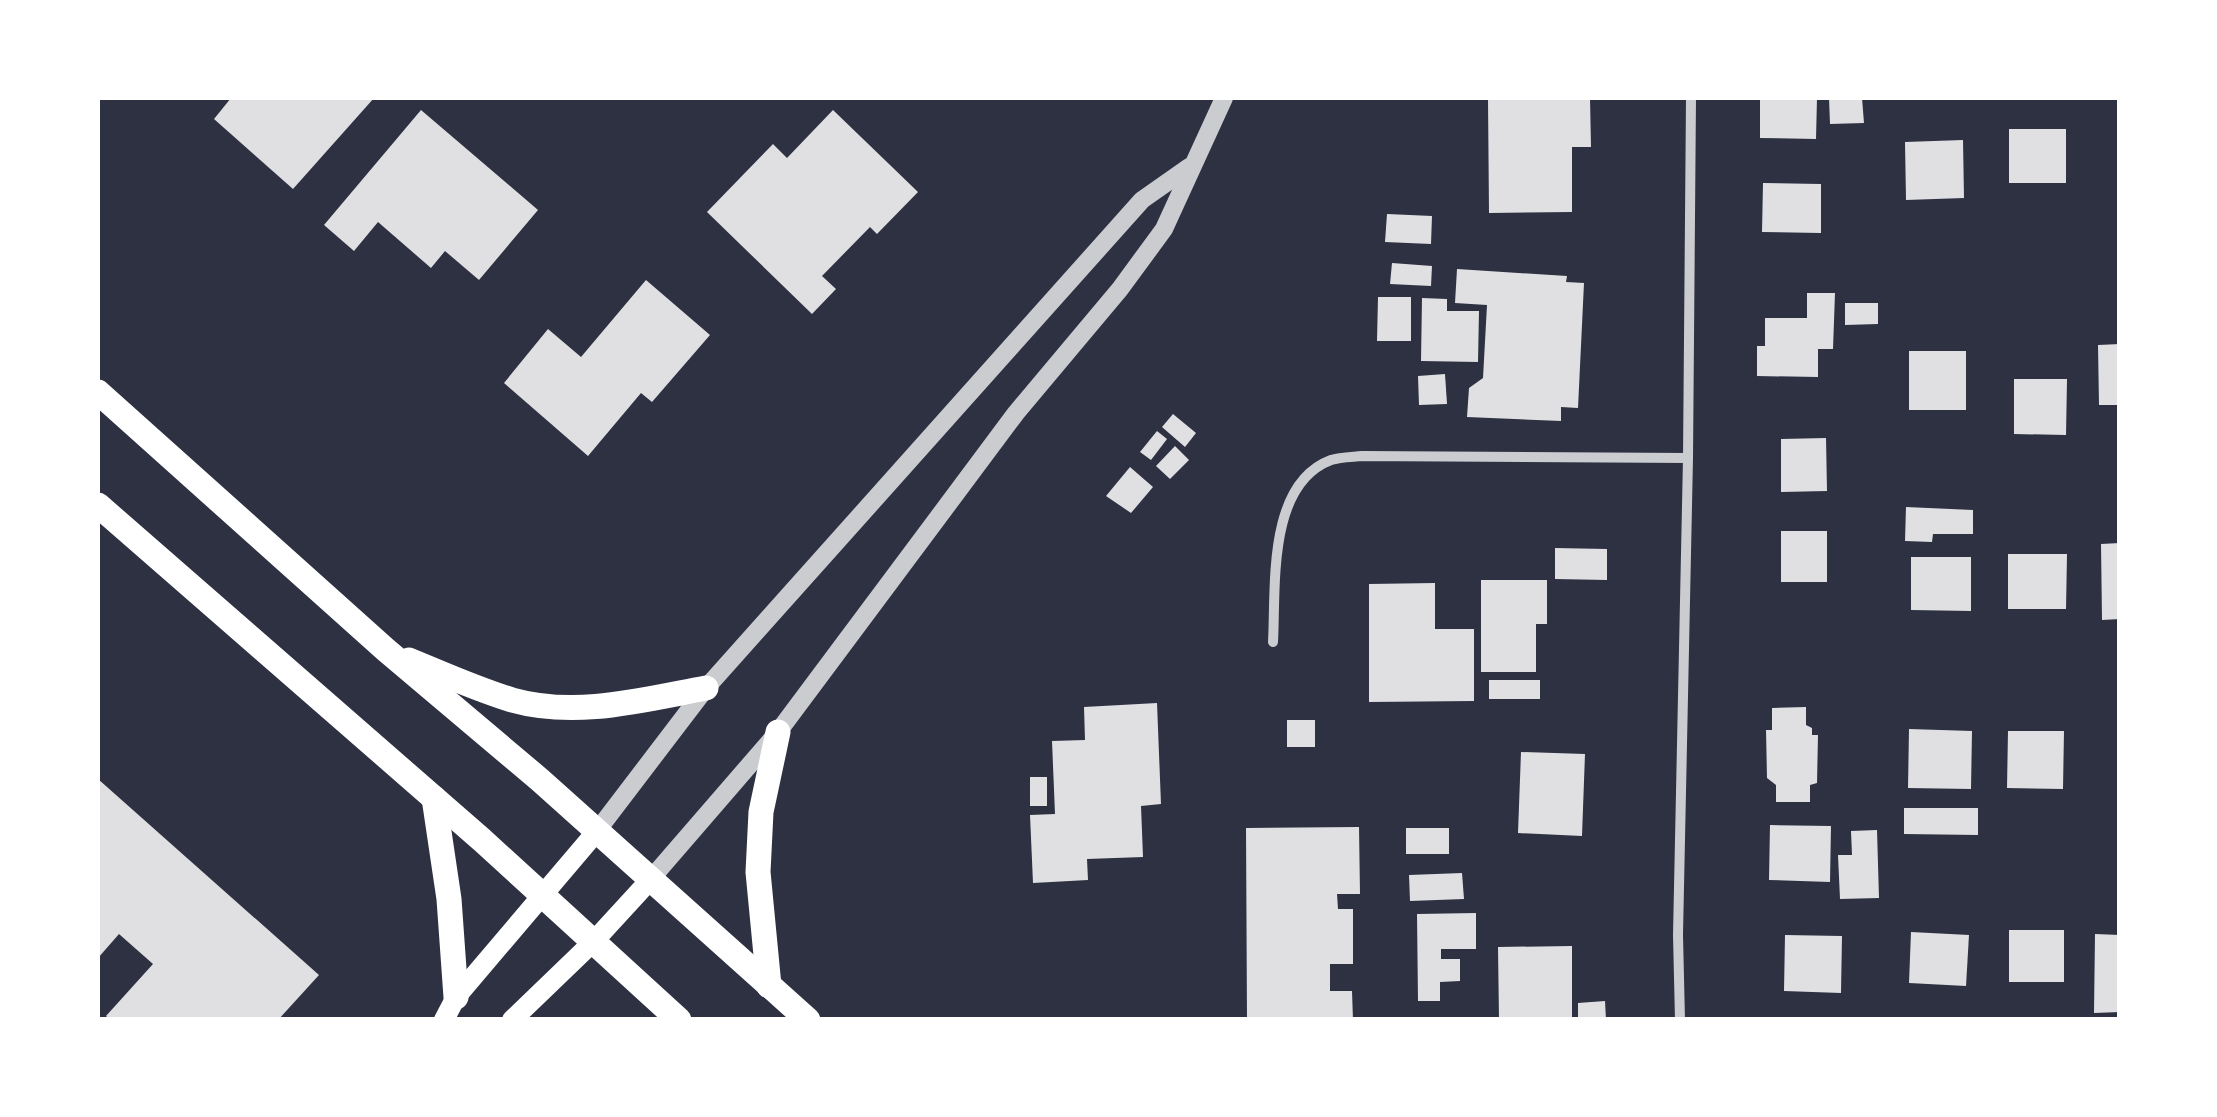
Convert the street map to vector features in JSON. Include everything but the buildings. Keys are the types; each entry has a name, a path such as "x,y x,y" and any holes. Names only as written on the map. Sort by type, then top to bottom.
{"main road":[{"path":"98,392 808,1020"},
{"path":"98,505 434,798 679,1020"},
{"path":"386,650 498,695 546,706 626,704 706,688"},
{"path":"769,986 758,872 761,812 778,732"},
{"path":"434,798 449,899 450,1008"},
{"path":"450,1008 540,894 597,832"},
{"path":"512,1020 650,880"}],"street":[{"path":"650,880 778,732 1016,413 1120,289 1164,229 1224,98"},
{"path":"1680,1020 1678,935 1691,98"},
{"path":"597,832 706,688 1142,200 1190,167"},
{"path":"1273,642 1278,531 1302,478 1332,460 1362,456 1688,458"}]}
